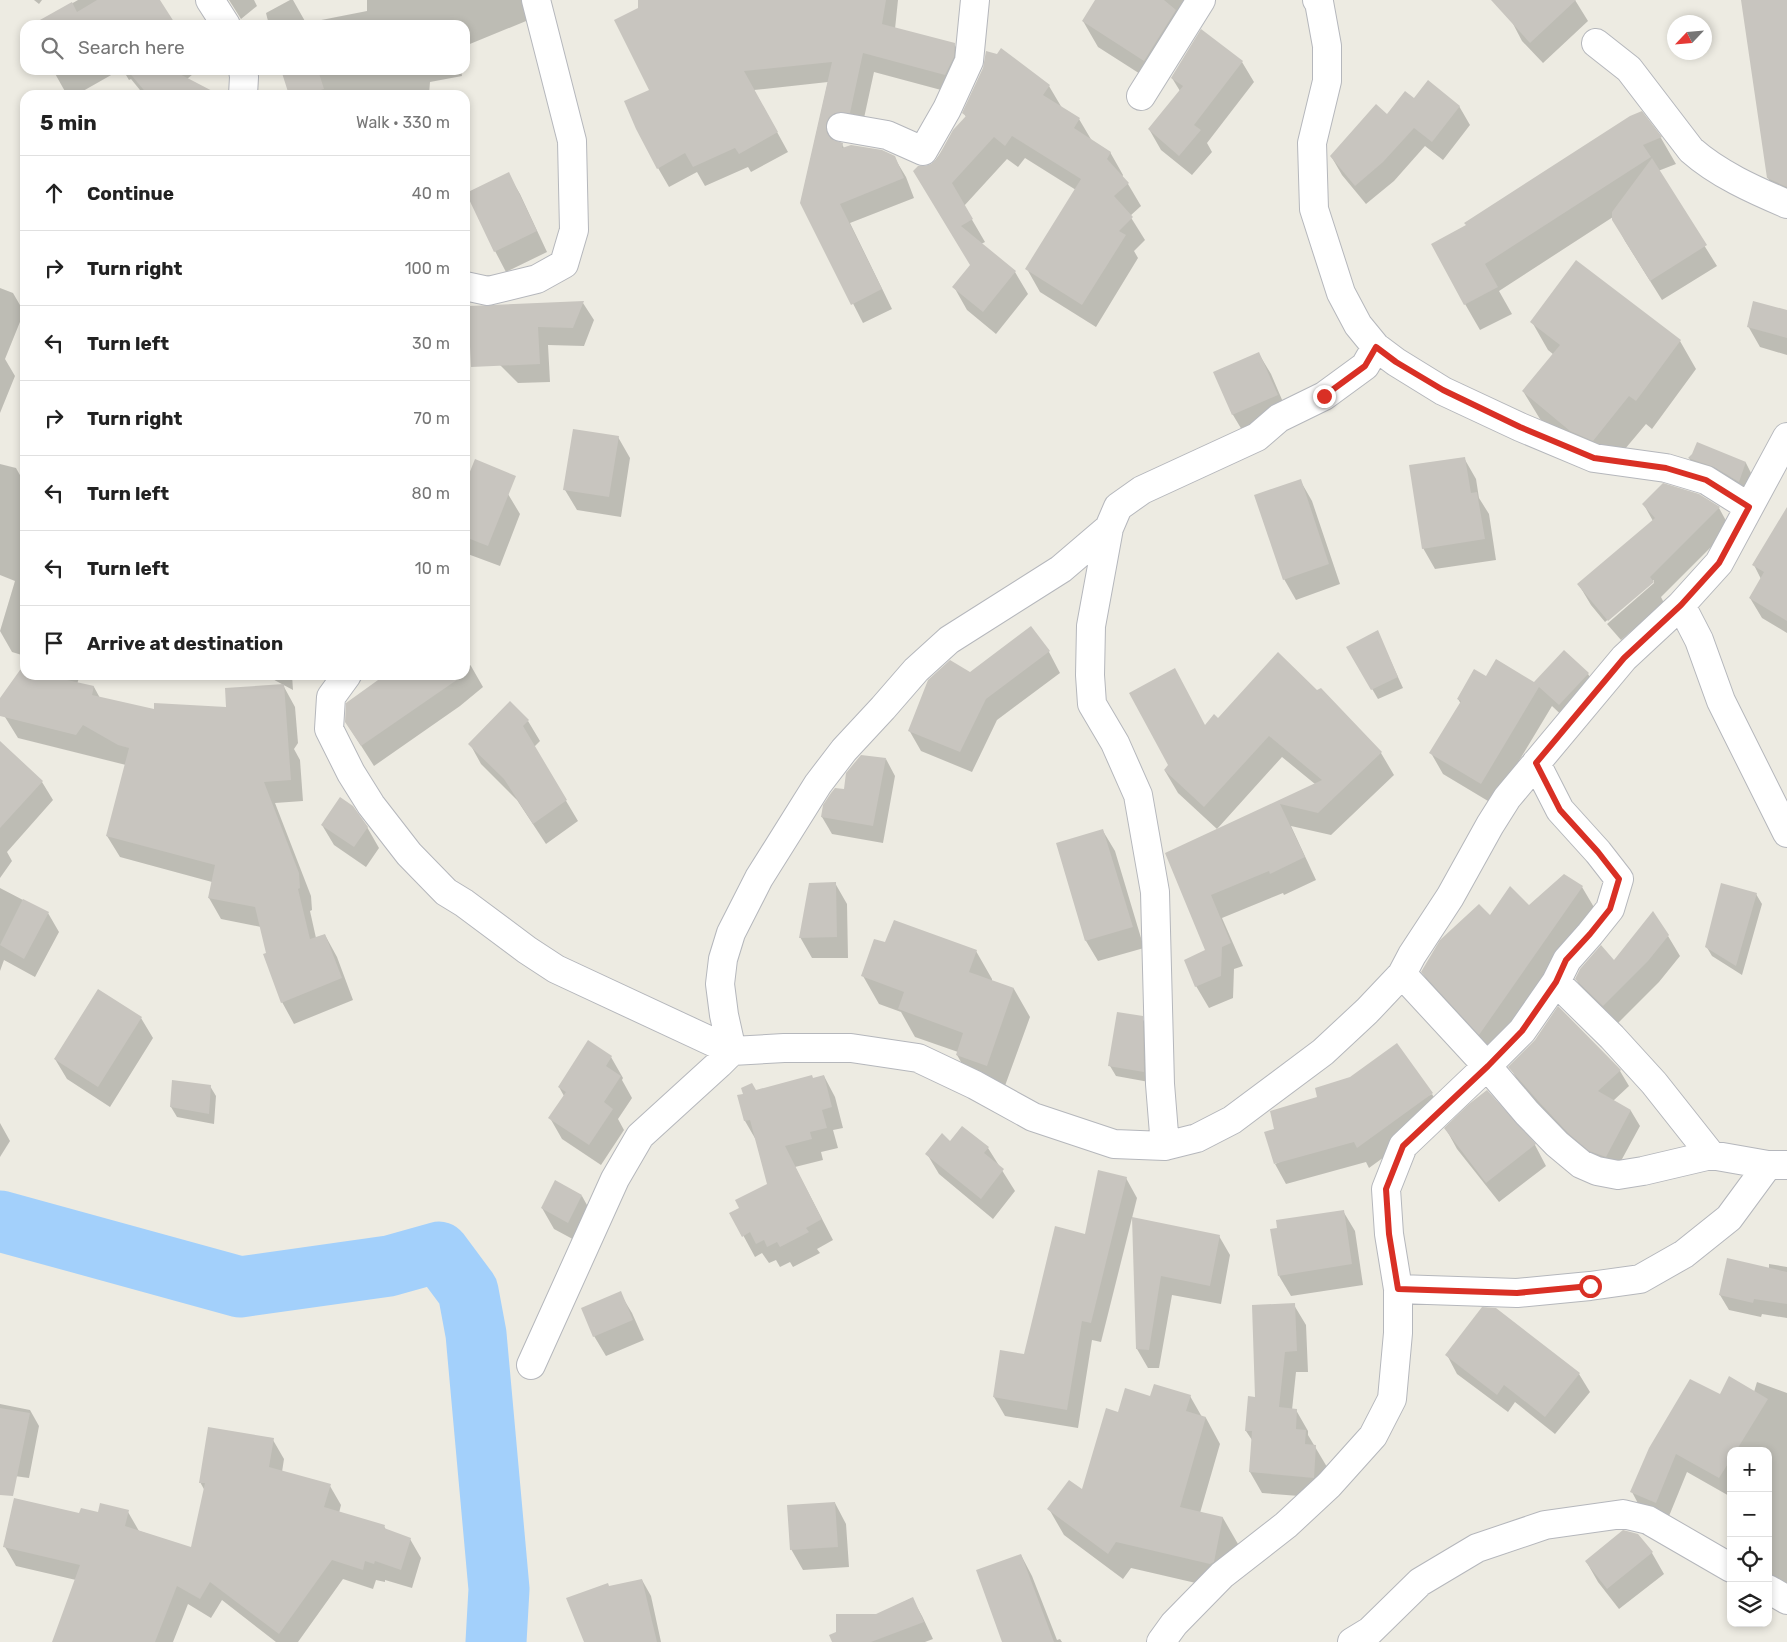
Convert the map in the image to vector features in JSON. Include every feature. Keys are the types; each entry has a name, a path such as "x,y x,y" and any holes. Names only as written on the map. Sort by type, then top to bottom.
{"street":[{"path":"210,0 223,20"},
{"path":"470,287 488,291 537,279 564,264 574,230 572,141 536,0"},
{"path":"841,127 887,135 923,151 947,109 969,61 975,0"},
{"path":"1141,96 1201,0"},
{"path":"1317,0 1319,2 1327,46 1327,81 1312,143 1314,209 1341,293 1358,324 1376,347 1396,362 1443,390 1520,427 1594,458 1666,468 1706,480 1749,507"},
{"path":"1596,43 1629,69 1691,150 1703,161 1765,195 1787,204"},
{"path":"243,75 243,90"},
{"path":"1165,1146 1160,1075 1155,892 1138,795 1115,743 1092,704 1090,675 1091,626 1109,528 1118,507 1142,490 1257,436 1278,418 1324,396 1365,366 1376,347"},
{"path":"343,680 331,697 329,730 351,773 371,805 404,847 446,892 556,969 732,1051 784,1048 851,1048 918,1058 975,1085 1033,1117 1114,1144 1165,1146 1197,1138 1232,1120 1323,1052 1367,1011 1402,974 1412,954 1450,897 1507,798 1624,658 1681,605 1719,563 1787,437"},
{"path":"732,1051 724,1015 720,984 723,959 731,933 759,878 818,784 844,750 916,670 949,640 1061,570 1109,528"},
{"path":"1681,605 1699,640 1721,701 1787,833"},
{"path":"1162,1642 1174,1624 1222,1575 1286,1525 1322,1492 1373,1436 1392,1399 1398,1332 1398,1289 1389,1234 1386,1189 1403,1146 1488,1066 1522,1031 1556,982 1566,960 1610,909 1619,879 1598,852 1560,810 1536,763"},
{"path":"1402,974 1488,1066 1527,1113 1557,1144 1581,1164 1597,1171 1618,1175 1711,1155 1777,1165"},
{"path":"1556,982 1612,1037 1654,1083 1711,1155"},
{"path":"531,1365 581,1258 615,1179 640,1136 732,1051"},
{"path":"1398,1289 1517,1293 1590,1286 1640,1278 1684,1254 1729,1218 1777,1165"},
{"path":"1352,1642 1370,1631 1420,1582 1477,1548 1545,1525 1623,1514 1648,1520 1727,1566"},
{"path":"1772,1591 1787,1600"}],"building":[{"path":"97,0 160,0 173,20 40,20 72,2 77,12"},
{"path":"638,0 886,0 882,24 955,43 954,57 945,75 863,53 850,113 835,113 829,117 826,124 827,133 831,139 843,143 842,148 851,145 882,150 895,156 904,178 840,204 882,289 851,305 800,203 832,62 744,71 778,132 739,154 735,148 693,167 685,153 657,169 624,101 649,90 614,20 638,8"},
{"path":"1095,0 1164,0 1176,10 1144,61 1082,21"},
{"path":"1491,0 1576,0 1530,43"},
{"path":"1741,0 1787,0 1787,187 1767,178"},
{"path":"1201,29 1243,61 1194,125 1201,130 1179,156 1148,129 1183,86 1171,78"},
{"path":"1001,48 1050,85 1043,95 1080,118 1074,128 1111,152 1107,159 1129,183 1114,196 1133,217 1119,231 1126,235 1082,305 1025,269 1081,179 1012,136 1005,146 994,137 952,183 973,219 961,226 1016,271 983,312 952,287 970,265 913,171 918,166 931,164 937,159 953,130 966,116 962,113 983,68 986,51 997,54"},
{"path":"131,75 182,75 210,90 144,90"},
{"path":"283,75 320,75 324,89 321,90 287,90"},
{"path":"1428,80 1460,106 1432,142 1414,128 1383,162 1355,186 1330,156 1376,104 1387,114 1405,91 1414,98"},
{"path":"1642,111 1662,137 1643,145 1651,157 1485,264 1498,287 1464,305 1431,244 1466,225 1464,223 1630,116"},
{"path":"1652,158 1707,245 1650,281 1612,220 1612,212"},
{"path":"509,172 537,231 494,252 470,201 470,191"},
{"path":"1576,260 1681,340 1636,401 1629,396 1593,441 1570,431 1522,391 1560,345 1530,322"},
{"path":"584,301 573,328 538,327 540,364 471,367 470,306"},
{"path":"1753,301 1787,310 1787,338 1747,327"},
{"path":"1259,352 1278,395 1232,415 1213,372"},
{"path":"573,429 619,436 609,497 563,490"},
{"path":"1697,442 1746,462 1739,482 1714,467 1688,458 1692,454"},
{"path":"1465,457 1471,493 1477,492 1485,539 1422,549 1409,465"},
{"path":"475,459 516,476 488,546 470,539 470,472"},
{"path":"1301,479 1329,564 1283,580 1254,495"},
{"path":"1663,483 1699,494 1720,507 1650,577 1654,582 1608,621 1577,584 1655,518 1642,504"},
{"path":"1787,507 1787,621 1749,598 1764,572 1752,565"},
{"path":"1031,626 1050,651 986,699 960,752 908,731 928,680 950,660 970,672"},
{"path":"1378,630 1398,677 1371,690 1346,647"},
{"path":"1564,650 1589,673 1559,705 1539,687 1481,784 1429,753 1461,701 1457,699 1474,669 1486,676 1496,659 1534,682"},
{"path":"1278,652 1317,690 1321,688 1382,752 1318,813 1280,804 1305,857 1270,874 1269,871 1211,895 1231,943 1222,947 1221,976 1195,987 1184,960 1205,950 1165,853 1322,780 1269,736 1204,807 1164,770 1168,765 1129,693 1175,668 1205,725 1214,714 1218,718"},
{"path":"20,670 20,680 67,680 94,686 92,695 154,709 154,703 226,707 225,688 284,684 291,780 264,782 299,873 300,888 298,889 310,939 325,934 342,978 281,1003 263,954 266,953 255,907 208,898 215,865 106,836 129,748 118,745 83,725 76,735 0,716 0,698"},
{"path":"378,680 457,680 361,746 345,722 346,703"},
{"path":"510,701 529,720 523,726 567,800 533,824 504,779 468,744"},
{"path":"0,741 43,781 0,828"},
{"path":"861,755 886,758 873,826 821,817 823,805 835,788 844,789 846,773"},
{"path":"340,797 353,806 368,827 354,847 321,825"},
{"path":"1103,829 1133,927 1085,941 1056,843"},
{"path":"1564,874 1583,886 1479,1035 1421,972 1440,940 1479,904 1490,915 1510,886 1529,905"},
{"path":"836,882 837,937 799,938 809,883"},
{"path":"1721,883 1757,893 1736,966 1705,947"},
{"path":"23,899 49,912 24,959 0,945"},
{"path":"1653,911 1669,935 1648,961 1603,1006 1575,979 1580,969 1601,945 1614,960"},
{"path":"894,920 977,950 969,972 1014,988 987,1066 956,1055 963,1033 898,1009 904,992 861,976 874,939 885,942"},
{"path":"98,989 142,1017 98,1087 54,1059"},
{"path":"1558,1006 1621,1070 1598,1091 1631,1110 1606,1157 1589,1151 1568,1133 1508,1067 1535,1040"},
{"path":"1117,1012 1143,1016 1144,1072 1108,1066"},
{"path":"588,1040 612,1056 606,1066 621,1076 604,1102 613,1109 589,1145 548,1118 566,1092 558,1087"},
{"path":"1397,1043 1433,1093 1357,1148 1354,1142 1274,1164 1264,1132 1274,1129 1270,1111 1317,1097 1315,1088 1350,1077"},
{"path":"812,1075 813,1078 824,1075 832,1107 822,1110 827,1128 810,1132 812,1139 785,1146 822,1219 806,1228 809,1232 780,1247 777,1242 767,1247 764,1240 756,1244 750,1232 742,1237 729,1213 739,1208 735,1200 767,1184 750,1120 744,1121 737,1095 743,1094 741,1088 752,1083 756,1090"},
{"path":"172,1080 211,1085 209,1114 170,1107"},
{"path":"1487,1090 1536,1144 1486,1183 1444,1128"},
{"path":"962,1126 989,1147 984,1153 1004,1169 981,1199 925,1154 942,1133 950,1141"},
{"path":"1098,1170 1127,1177 1091,1323 1082,1321 1067,1410 993,1397 1000,1350 1024,1354 1055,1226 1085,1234"},
{"path":"555,1180 582,1195 568,1223 541,1208"},
{"path":"1344,1210 1352,1264 1278,1276 1270,1229 1277,1228 1276,1220"},
{"path":"1132,1217 1220,1235 1210,1286 1161,1276 1149,1350 1136,1349"},
{"path":"1727,1258 1787,1272 1787,1304 1754,1299 1753,1303 1719,1295"},
{"path":"621,1291 633,1320 593,1337 581,1308"},
{"path":"1295,1303 1297,1351 1285,1352 1279,1407 1297,1409 1296,1429 1306,1430 1305,1444 1316,1445 1314,1478 1249,1472 1252,1431 1245,1431 1248,1396 1255,1397 1252,1305"},
{"path":"1482,1307 1496,1308 1580,1373 1545,1417 1504,1385 1497,1395 1445,1355"},
{"path":"1729,1376 1768,1399 1738,1447 1727,1447 1727,1465 1719,1478 1676,1454 1656,1503 1630,1492 1649,1448 1690,1379 1720,1394"},
{"path":"1154,1384 1191,1395 1186,1411 1206,1417 1180,1507 1223,1517 1214,1562 1210,1564 1116,1542 1108,1554 1047,1509 1069,1480 1082,1489 1106,1408 1118,1412 1125,1388 1150,1396"},
{"path":"0,1408 30,1413 13,1496 0,1495"},
{"path":"208,1427 274,1438 269,1467 331,1484 324,1507 385,1525 384,1528 411,1538 401,1570 375,1561 374,1564 365,1561 363,1570 332,1560 279,1634 210,1582 200,1599 177,1586 155,1642 52,1642 80,1565 3,1547 14,1498 79,1513 81,1508 98,1512 100,1503 129,1510 125,1526 191,1547 205,1483 199,1483"},
{"path":"835,1502 838,1547 790,1550 787,1505"},
{"path":"1623,1530 1638,1534 1653,1552 1607,1589 1585,1561"},
{"path":"1021,1554 1054,1642 1002,1642 976,1570"},
{"path":"642,1579 657,1642 584,1642 566,1598 608,1583 609,1586"},
{"path":"913,1597 924,1622 871,1642 832,1642 829,1635 836,1632 836,1614 876,1614"}],"waterway":[{"path":"0,1221 240,1287 389,1266 439,1252 468,1291 476,1334 499,1589 496,1642"}],"route":[{"path":"1324,396 1365,366 1372,357 1376,347 1396,362 1443,390 1520,427 1594,458 1666,468 1706,480 1749,507 1719,563 1681,605 1624,658 1536,763 1560,810 1612,867 1619,879 1616,894 1610,909 1566,960 1556,982 1522,1031 1488,1066 1403,1146 1386,1189 1389,1234 1398,1289 1517,1293 1590,1286"}]}
